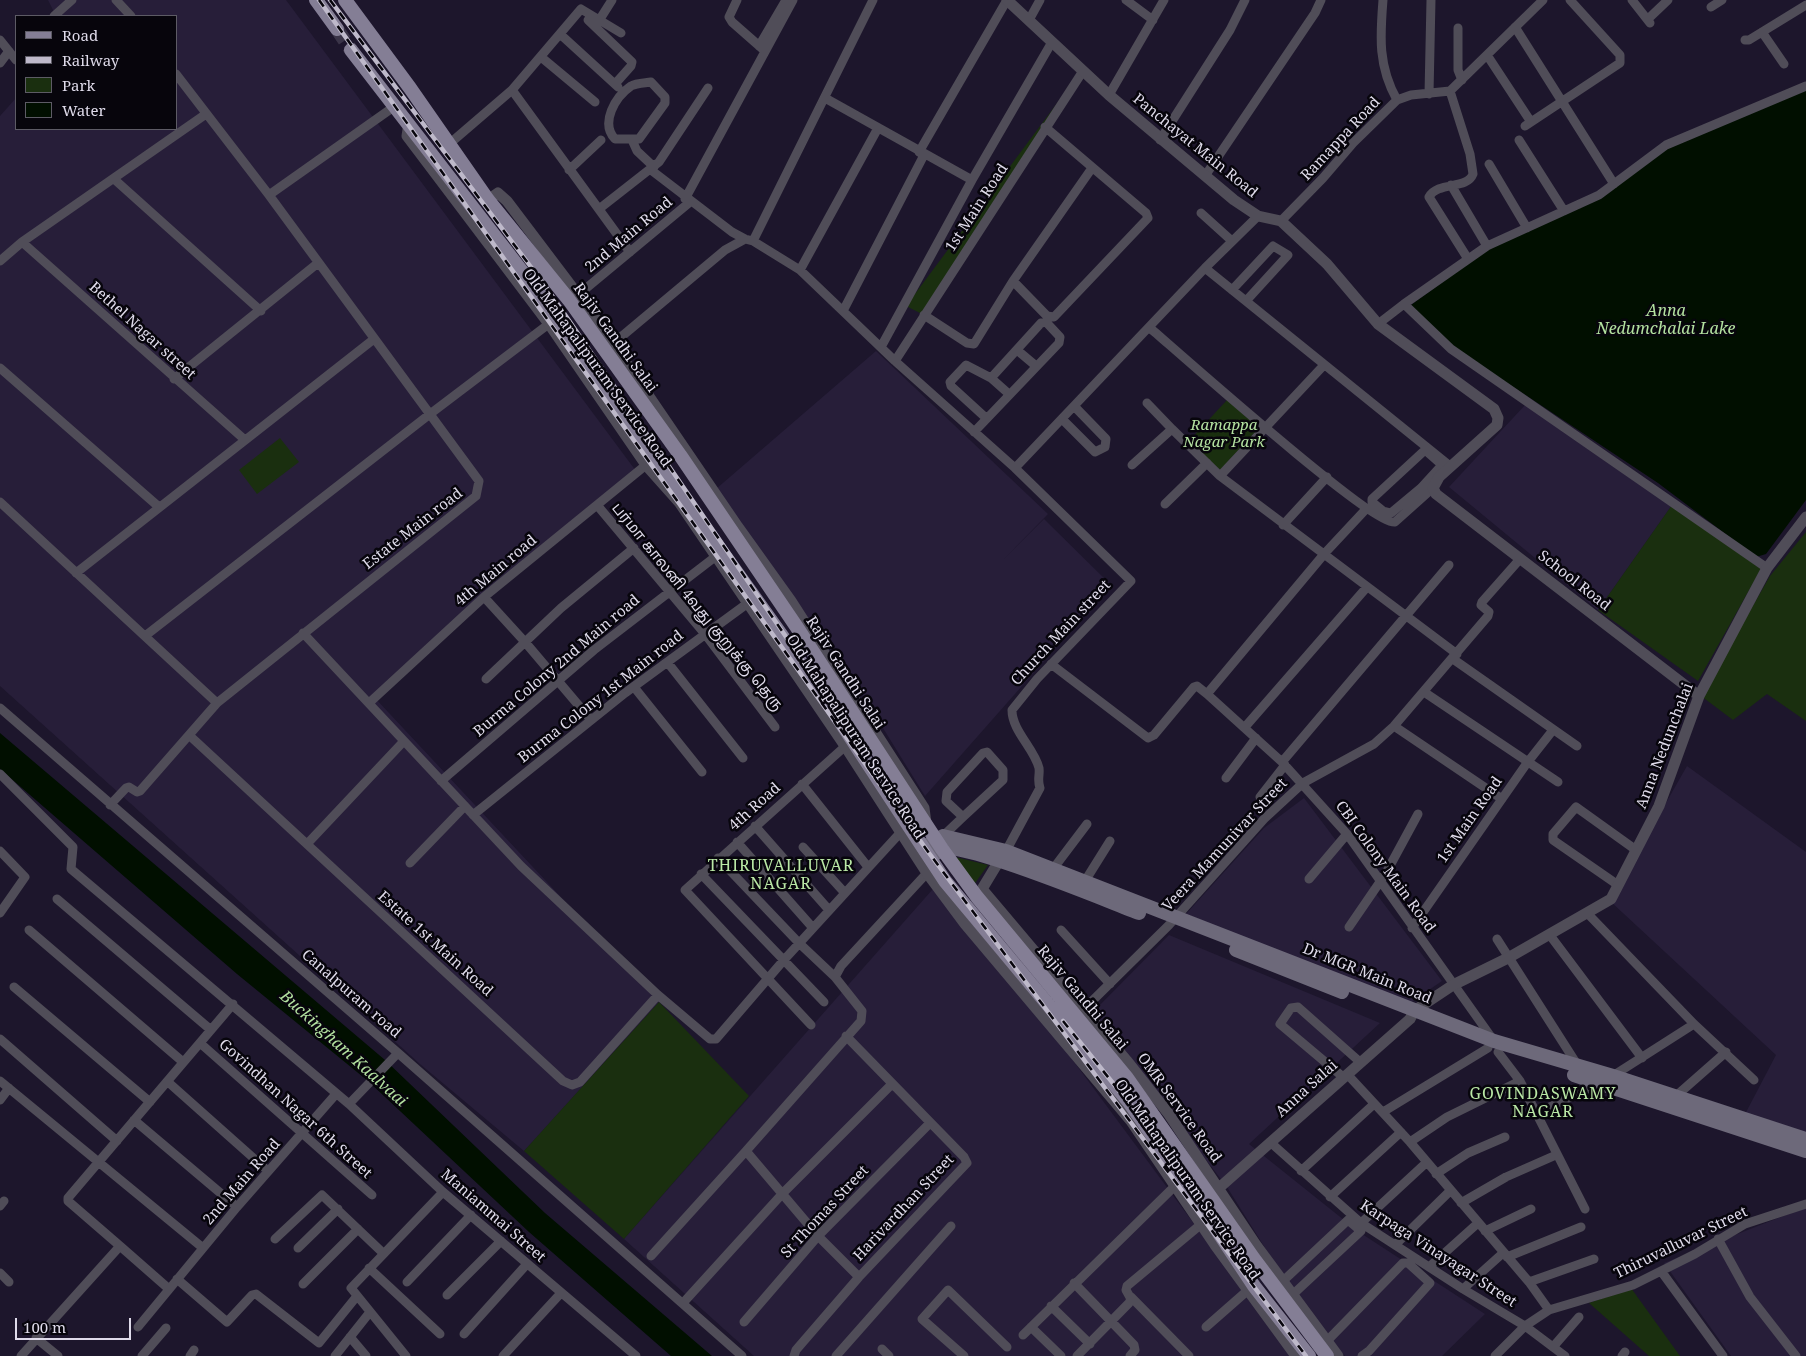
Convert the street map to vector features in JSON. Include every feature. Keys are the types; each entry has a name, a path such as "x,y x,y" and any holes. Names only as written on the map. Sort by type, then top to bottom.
{"main road":[{"path":"316,0 336,29"},
{"name":"Rajiv Gandhi Salai","path":"345,0 405,80 448,145 488,200 609,347 731,530 855,707 937,838 1127,1078 1215,1193 1289,1298 1327,1356"},
{"name":"Rajiv Gandhi Salai","path":"351,50 396,106 632,426 686,505 716,541 805,668 848,743 945,881 1033,990 1129,1102 1205,1221 1309,1356"},
{"path":"716,541 731,530"},
{"path":"926,853 937,838"},
{"name":"Dr MGR Main Road","path":"937,838 955,849 1003,856 1053,869 1085,881 1172,921"},
{"name":"Dr MGR Main Road","path":"1003,856 1172,921 1270,952 1412,1015 1494,1047 1806,1151"},
{"name":"Dr MGR Main Road","path":"1494,1047 1613,1076 1806,1139"}],"street":[{"path":"55,15 72,0"},
{"path":"116,0 130,15"},
{"path":"600,19 612,0"},
{"path":"737,0 729,17 732,22 762,49"},
{"path":"632,140 637,152 652,169 687,200 786,0"},
{"path":"762,49 793,0"},
{"path":"609,347 725,250 749,240 825,98 873,0"},
{"path":"843,311 922,153 1007,0"},
{"name":"Panchayat Main Road","path":"1007,0 1160,140 1258,216 1281,221"},
{"path":"1029,20 1040,0"},
{"path":"1126,0 1153,20"},
{"path":"1109,95 1164,0"},
{"path":"1160,140 1230,30 1245,0"},
{"path":"1205,176 1315,13 1321,0"},
{"path":"1383,0 1380,45 1387,83 1397,100"},
{"path":"1429,94 1431,0"},
{"path":"1468,258 1429,197 1437,188 1469,180 1473,171 1450,91 1543,0"},
{"path":"1488,55 1528,124 1618,66 1621,61 1620,55 1570,0"},
{"path":"1632,0 1649,21 1668,0"},
{"path":"1711,7 1722,0"},
{"path":"1745,40 1749,40 1806,5"},
{"path":"448,145 512,90 581,9 621,33"},
{"path":"588,20 633,64 615,84"},
{"path":"1515,27 1614,184"},
{"path":"1458,28 1458,70 1462,80"},
{"path":"1762,32 1784,64"},
{"path":"560,34 624,93"},
{"path":"0,40 15,59"},
{"path":"882,347 972,180 1052,42"},
{"path":"0,63 9,51"},
{"path":"541,57 595,102"},
{"name":"1st Main Road","path":"895,362 1083,71"},
{"name":"Estate Main road","path":"110,805 129,786 137,792 140,791 217,703 476,496 479,481 269,195 178,77"},
{"path":"651,82 665,97 665,102 639,139 618,140 612,136 609,112 624,93 634,85 651,82"},
{"path":"1378,324 1487,246 1599,195 1666,145 1806,86"},
{"path":"599,209 652,169 708,88"},
{"path":"512,90 630,252"},
{"name":"Ramappa Road","path":"1281,221 1323,178 1353,143 1397,100 1411,95 1450,91"},
{"path":"825,98 972,180"},
{"path":"269,195 396,106"},
{"path":"0,261 22,242 206,114"},
{"path":"1013,281 1047,316 1054,317 1147,220 1148,215 1046,127"},
{"path":"800,270 878,128"},
{"path":"569,170 601,140"},
{"path":"1519,140 1564,211"},
{"path":"1489,164 1527,228"},
{"path":"924,315 967,343 974,344 1013,281 1092,168"},
{"path":"114,179 261,311"},
{"path":"1451,185 1487,246"},
{"path":"488,200 498,193 508,200 578,295 609,347 791,601 855,707"},
{"name":"2nd Main Road","path":"578,295 630,252 687,200 800,270 882,347 895,362 1015,468"},
{"path":"1201,213 1232,241"},
{"path":"1015,468 1205,268 1258,216"},
{"path":"1150,328 1265,429 1367,508 1393,523 1450,466 1497,425 1498,418 1494,409 1378,324 1327,264 1281,221"},
{"name":"Bethel Nagar street","path":"22,242 174,379 245,440"},
{"path":"1232,290 1273,246 1288,255 1246,301"},
{"path":"174,379 261,311 318,263"},
{"path":"1205,268 1450,466"},
{"path":"1404,304 1451,348 1767,568"},
{"path":"145,636 430,414 553,321"},
{"name":"Old Mahapalipuram Service Road","path":"553,321 646,465 686,505 716,557 848,743 900,833 927,873 965,924 1131,1121 1179,1182"},
{"path":"974,432 1061,340 1046,322 1042,323 991,378"},
{"path":"76,573 374,339"},
{"path":"1017,350 1036,366"},
{"path":"986,418 951,386 950,382 966,365 991,378 1009,394"},
{"path":"1220,476 1324,365"},
{"path":"0,368 159,507"},
{"path":"1148,403 1220,476 1283,525 1325,553 1366,587 1408,616 1455,656 1552,730 1577,746"},
{"path":"1062,419 1095,452 1105,448 1106,439 1074,406"},
{"path":"1132,465 1172,429"},
{"path":"1425,450 1442,465 1427,489 1391,513 1383,511 1372,502 1378,493 1425,450"},
{"path":"1164,504 1207,462"},
{"name":"4th Main road","path":"369,703 484,597 646,465"},
{"name":"Church Main street","path":"980,893 1003,856 1040,788 1037,780 1039,769 1015,722 1012,710 1018,700 1051,664 1131,581 1015,468"},
{"path":"1283,525 1327,478"},
{"name":"School Road","path":"1427,489 1699,696"},
{"path":"0,502 217,703"},
{"name":"பர்மா காலனி 4வது குறுக்கு தெரு","path":"597,504 705,634 775,727"},
{"path":"1051,664 1148,738 1154,735 1194,687 1197,686 1204,691 1367,508"},
{"name":"Anna Nedunchalai","path":"1412,1015 1453,985 1508,958 1607,902 1659,806 1699,696 1767,568 1806,517"},
{"path":"486,679 561,608 634,548"},
{"name":"Burma Colony 2nd Main road","path":"441,781 594,650 716,557"},
{"name":"Veera Mamunivar Street","path":"1083,1010 1172,921 1264,819 1303,783 1374,744 1394,726 1489,615 1482,602 1520,559"},
{"path":"1260,797 1283,763 1449,565"},
{"path":"1245,727 1366,587"},
{"path":"484,597 591,720"},
{"name":"Burma Colony 1st Main road","path":"473,815 591,720 748,603"},
{"path":"303,633 540,885 707,1038 714,1040 844,892 900,833"},
{"path":"668,663 743,758"},
{"path":"634,687 702,772"},
{"name":"CBI Colony Main Road","path":"1204,691 1283,763 1347,834 1494,1047 1520,1081 1585,1209"},
{"path":"1424,692 1527,763 1558,782"},
{"name":"Canalpuram road","path":"0,708 395,1056 742,1356"},
{"path":"1394,726 1502,799"},
{"name":"1st Main Road","path":"1412,928 1552,730"},
{"name":"Estate 1st Main Road","path":"190,736 567,1083 580,1082 658,995"},
{"path":"1226,778 1256,738"},
{"path":"307,844 404,741"},
{"name":"4th Road","path":"767,979 685,890 718,858 848,743"},
{"path":"937,838 963,817 1003,780 1003,770 987,752 983,753 947,792 946,801 963,817"},
{"path":"0,774 73,847 71,869 233,1004 336,1094"},
{"path":"802,784 868,867"},
{"path":"410,863 465,806"},
{"path":"1618,884 1553,840 1553,834 1576,807 1636,850"},
{"path":"1349,928 1380,881 1418,814"},
{"path":"1053,869 1087,824"},
{"path":"755,826 828,910"},
{"path":"1309,879 1347,834"},
{"path":"1085,881 1110,841"},
{"path":"737,842 813,928"},
{"path":"803,846 844,892"},
{"path":"0,850 25,877 0,913"},
{"path":"651,1256 860,1021 862,1011 835,977 799,943 718,858"},
{"path":"835,977 841,966 927,873"},
{"path":"701,874 824,1002"},
{"name":"OMR Service Road","path":"980,893 1083,1010 1168,1114 1215,1193 1283,1281 1289,1298 1338,1356"},
{"path":"57,899 211,1030"},
{"path":"1588,914 1694,1024 1754,1080"},
{"path":"29,930 183,1062"},
{"path":"1061,930 1110,984"},
{"path":"1549,934 1642,1058"},
{"path":"1497,938 1578,1066"},
{"path":"767,979 811,1025"},
{"path":"14,987 150,1102"},
{"path":"169,1289 67,1199 233,1004"},
{"name":"Karpaga Vinayagar Street","path":"1360,1062 1298,1007 1291,1008 1280,1024 1345,1075 1401,1132 1529,1282 1549,1310"},
{"name":"Anna Salai","path":"1215,1193 1412,1015"},
{"path":"1537,1113 1613,1076 1694,1024"},
{"name":"Harivardhan Street","path":"794,1356 796,1350 859,1277 966,1166 966,1160 929,1124 846,1036"},
{"path":"0,1039 116,1141"},
{"name":"Govindhan Nagar 6th Street","path":"200,1043 372,1195"},
{"path":"1382,1112 1494,1047"},
{"path":"1676,1096 1726,1052"},
{"path":"352,1100 395,1056"},
{"path":"0,1081 203,1248"},
{"path":"1410,1142 1446,1117 1520,1081"},
{"path":"168,1082 268,1171"},
{"path":"682,1303 783,1193 892,1084"},
{"path":"0,1100 9,1088"},
{"name":"2nd Main Road","path":"138,1327 237,1207 336,1094"},
{"name":"Maniammai Street","path":"336,1094 352,1100 443,1192 636,1356"},
{"path":"1301,1171 1374,1104"},
{"path":"134,1120 237,1207"},
{"name":"St Thomas Street","path":"744,1322 818,1236 929,1124"},
{"path":"1330,1197 1401,1132"},
{"path":"1436,1174 1468,1153 1505,1137"},
{"name":"Karpaga Vinayagar Street","path":"1270,1142 1361,1223 1463,1289 1525,1326 1565,1356"},
{"path":"746,1151 818,1236 859,1277"},
{"path":"1461,1203 1506,1177 1556,1155"},
{"path":"1361,1223 1427,1162"},
{"path":"1023,1335 1179,1182"},
{"path":"1396,1244 1450,1191"},
{"path":"406,1356 351,1287 443,1192"},
{"path":"275,1238 320,1195 325,1196 383,1253"},
{"name":"Thiruvalluvar Street","path":"1495,1356 1525,1326 1549,1310 1633,1285 1745,1224 1806,1204"},
{"path":"298,1248 338,1209"},
{"path":"1484,1230 1531,1209"},
{"path":"407,1282 471,1215"},
{"path":"1283,1281 1348,1220 1361,1232 1289,1298"},
{"path":"1189,1356 1126,1290 1127,1286 1205,1221"},
{"name":"Old Mahapalipuram Service Road","path":"1205,1221 1248,1290 1296,1356"},
{"path":"1429,1267 1478,1223"},
{"path":"836,1356 951,1226"},
{"path":"1463,1289 1505,1255 1581,1227"},
{"path":"303,1284 358,1229"},
{"path":"1718,1239 1750,1297 1796,1356"},
{"path":"447,1295 501,1241"},
{"path":"21,1356 120,1246"},
{"path":"1529,1282 1594,1259"},
{"path":"1326,1342 1403,1263 1408,1263 1430,1283 1369,1351 1362,1356"},
{"path":"464,1334 527,1264"},
{"path":"369,1268 440,1334"},
{"path":"1661,1271 1723,1356"},
{"path":"0,1273 9,1282"},
{"path":"177,1279 227,1322 252,1295 256,1294 319,1343 357,1296"},
{"path":"1074,1283 1135,1347 1130,1356"},
{"path":"964,1356 922,1319 948,1290 1006,1347"},
{"path":"1206,1327 1248,1290"},
{"path":"503,1356 561,1292"},
{"path":"1077,1356 1129,1303 1131,1297"},
{"path":"1051,1306 1090,1344"},
{"path":"335,1356 370,1312"},
{"path":"1553,1347 1579,1317"},
{"path":"1031,1327 1061,1356"},
{"path":"142,1356 166,1328"},
{"path":"350,1337 366,1356"},
{"path":"36,1338 58,1356"},
{"path":"882,1349 890,1356"}],"shaded area":[{"path":"48,0 286,0 636,471 375,698 659,1002 524,1151 420,1064 0,686 0,116 15,99 15,130 178,130 178,15 56,15"},
{"path":"876,351 1048,514 1003,560 1044,519 1111,585 925,796 865,699 716,489"},
{"path":"1526,404 1672,505 1598,610 1449,487"},
{"path":"1687,766 1806,852 1806,1141 1743,1118 1776,1055 1610,901"},
{"path":"1304,798 1442,981 1407,1005 1186,914 1264,828"},
{"path":"940,881 1292,1356 754,1356 624,1239"},
{"path":"1169,935 1380,1023 1249,1144 1359,1232 1485,1314 1442,1356 1345,1356 1295,1296 1227,1187 1092,1013"},
{"path":"1806,1207 1806,1356 1731,1356 1664,1263"}],"green space":[{"path":"1081,71 922,314 906,306"},
{"name":"Ramappa Nagar Park","path":"1227,400 1259,428 1220,470 1189,441"},
{"path":"280,438 299,462 257,494 239,470"},
{"path":"1672,505 1761,569 1698,681 1598,610"},
{"path":"1806,532 1806,721 1767,694 1733,720 1701,696 1770,576"},
{"path":"955,857 988,865 973,886"},
{"path":"659,1002 749,1096 624,1239 524,1151"},
{"path":"1631,1288 1680,1356 1649,1356 1589,1303"}],"water":[{"name":"Anna Nedumchalai Lake","path":"1806,89 1806,500 1766,554 1756,557 1658,483 1509,384 1500,380 1447,342 1411,305 1488,249 1601,197 1664,150"},
{"name":"Buckingham Kaalvaai","path":"0,733 385,1060 545,1213 712,1356 671,1356 529,1232 368,1081 237,974 0,769"}],"tunnel":[{"path":"337,29 351,50"}],"railway":[{"path":"319,0 929,853 1306,1356"},
{"path":"330,0 546,287 852,733"},
{"path":"1063,1021 1157,1138 1231,1245"}],"district":[{"name":"THIRUVALLUVAR NAGAR","path":"781,875"},
{"name":"GOVINDASWAMY NAGAR","path":"1543,1103"}]}
